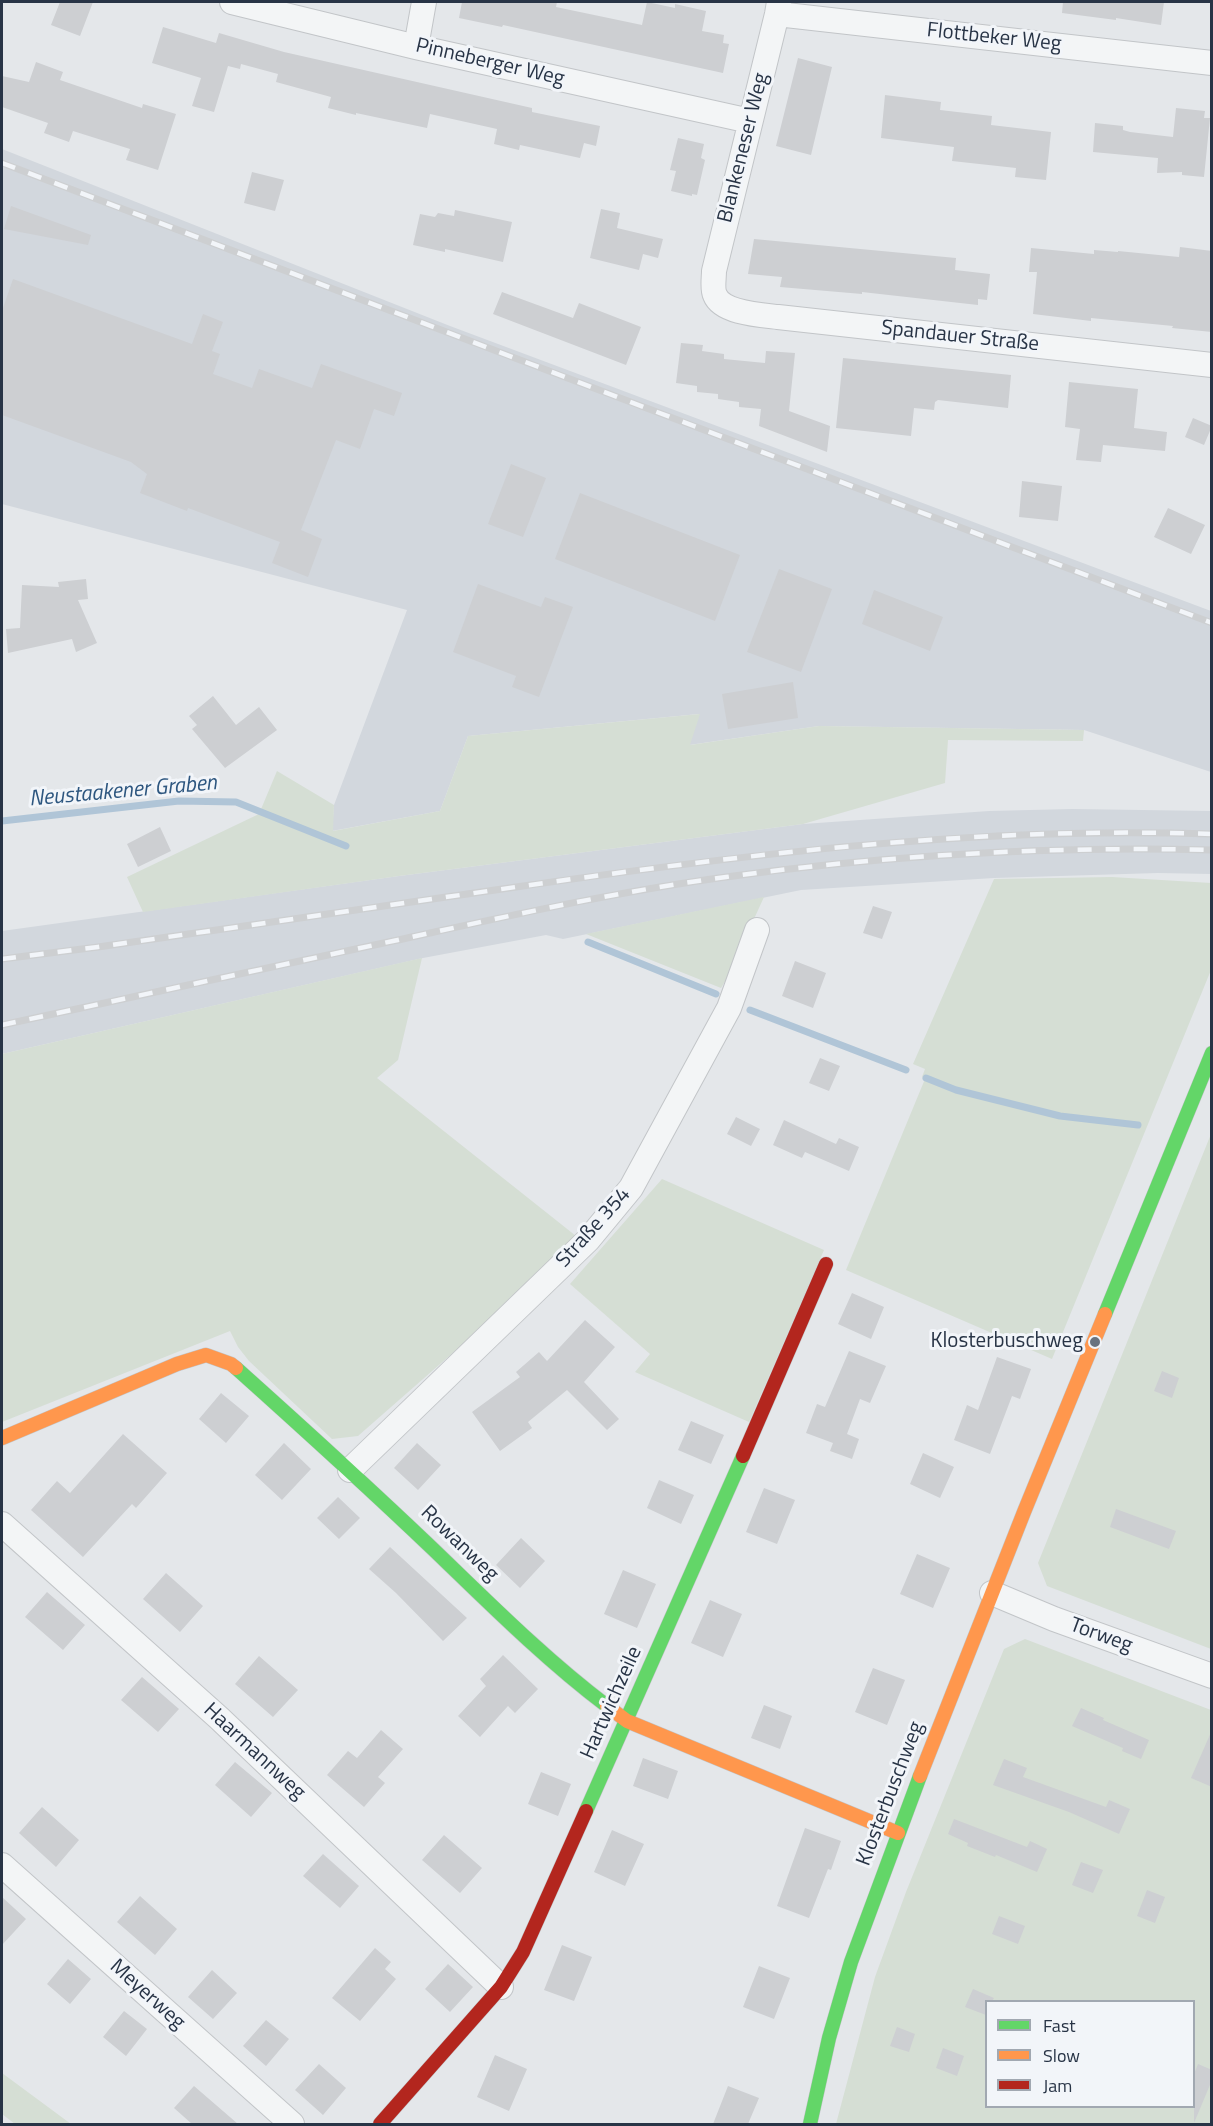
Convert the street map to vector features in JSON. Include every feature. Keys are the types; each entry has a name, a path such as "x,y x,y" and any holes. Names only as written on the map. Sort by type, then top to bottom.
{"street":[{"name":"Pinneberger Weg","path":"232,2 416,47 750,121"},
{"path":"416,47 424,2"},
{"name":"Flottbeker Weg","path":"778,8 1212,63"},
{"name":"Blankeneser Weg","path":"714,295 714,271 778,8"},
{"name":"Spandauer Straße","path":"714,295 720,303 736,311 778,317 1212,365"},
{"name":"Straße 354","path":"351,1470 588,1240 631,1188 729,1008 757,930"},
{"name":"Klosterbuschweg","path":"810,2124 829,2038 851,1962 898,1833 992,1593 1212,1053"},
{"name":"Hartwichzeile","path":"380,2124 501,1987 523,1952 627,1721 826,1264"},
{"name":"Rowanweg","path":"2,1438 171,1366 206,1355 231,1364 351,1470 494,1607 587,1691 627,1721 898,1833"},
{"name":"Haarmannweg","path":"2,1524 219,1718 501,1987"},
{"name":"Torweg","path":"992,1593 1054,1619 1212,1676"},
{"name":"Meyerweg","path":"2,1865 292,2124"}],"shaded area":[{"path":"2,149 450,326 1211,611 1211,772 1084,730 819,726 689,745 699,714 468,736 440,811 332,831 334,805 407,610 2,504"},
{"path":"700,714 690,745 819,726 1084,730 1083,741 948,740 945,783 803,824 399,876 143,912 127,877 259,814 277,771 334,805 333,831 440,811 468,736"},
{"path":"1072,809 1211,811 1211,874 1158,873 994,878 801,890 563,939 546,935 423,958 2,1054 2,931 399,876 803,824 989,811"},
{"path":"1112,877 1211,883 1211,970 1052,1359 846,1270 925,1079 922,1077 925,1069 913,1064 994,879"},
{"path":"764,897 738,954 741,955 721,988 586,934"},
{"path":"422,958 398,1060 377,1078 576,1236 488,1322 358,1436 332,1439 249,1361 238,1347 230,1331 2,1422 2,1054"},
{"path":"1211,1134 1211,1649 1047,1586 1038,1563"},
{"path":"662,1179 824,1250 749,1422 635,1372 650,1354 570,1284"},
{"path":"1025,1639 1211,1710 1211,2124 836,2124 875,1977 906,1892 1004,1649"},
{"path":"2,2073 71,2124 15,2124 2,2114"}],"building":[{"path":"60,2 93,2 80,36 51,25"},
{"path":"462,2 557,2 556,7 642,25 647,2 675,8 675,4 706,11 702,31 724,35 723,43 729,44 723,73 503,25 502,27 459,18"},
{"path":"1063,2 1164,2 1161,25 1062,13"},
{"path":"163,27 216,43 219,33 284,52 532,108 532,112 600,126 596,146 584,143 580,158 520,145 519,150 494,144 497,129 430,114 427,128 356,113 356,115 328,108 331,97 276,82 278,74 241,64 240,69 228,66 214,112 192,106 201,78 152,63"},
{"path":"798,58 832,67 811,155 776,146"},
{"path":"36,62 63,72 60,80 142,108 143,104 176,114 158,170 126,160 130,149 73,131 69,142 44,133 48,123 2,107 2,76 29,82"},
{"path":"885,95 941,102 940,110 992,116 991,125 1051,132 1046,180 1015,177 1016,168 952,161 954,147 881,138"},
{"path":"1176,108 1205,111 1204,118 1210,118 1204,177 1182,175 1182,172 1157,173 1158,158 1093,152 1095,123 1123,126 1123,130 1130,132 1173,137"},
{"path":"678,138 704,144 701,158 705,160 697,195 671,191 676,171 670,170"},
{"path":"252,172 284,180 275,211 244,203"},
{"path":"11,206 91,235 88,245 4,229"},
{"path":"601,209 620,213 617,228 663,239 658,258 643,254 639,270 590,258"},
{"path":"455,210 512,222 503,262 445,249 445,252 413,245 420,214 435,217 438,213 454,216"},
{"path":"754,239 956,258 955,270 990,274 987,300 978,299 978,305 862,292 862,294 780,287 782,277 748,274"},
{"path":"1180,247 1212,251 1212,332 1172,328 1173,326 1091,318 1091,321 1033,314 1037,272 1029,272 1031,248 1094,254 1094,250 1118,251 1179,257"},
{"path":"13,279 192,344 203,314 223,322 212,351 220,354 213,374 252,388 259,369 312,388 321,364 402,393 394,416 374,409 360,449 336,440 301,530 322,539 308,577 272,563 280,542 140,493 147,474 131,462 2,415 2,311"},
{"path":"502,292 573,318 579,303 641,327 626,365 493,314"},
{"path":"681,343 703,345 702,351 724,354 724,359 765,363 766,351 795,353 789,411 830,426 827,452 759,426 761,409 739,407 739,402 718,399 718,394 697,392 697,386 676,383"},
{"path":"843,358 1011,375 1008,408 938,400 935,402 934,410 914,408 911,436 836,428"},
{"path":"1069,382 1138,389 1134,428 1167,432 1165,451 1103,445 1101,462 1076,460 1080,429 1065,427"},
{"path":"1193,418 1212,426 1204,445 1185,437"},
{"path":"511,464 546,478 523,537 488,524"},
{"path":"1022,481 1062,486 1058,521 1019,517"},
{"path":"580,493 740,555 715,621 555,559"},
{"path":"1168,508 1205,525 1191,554 1154,537"},
{"path":"779,569 832,589 801,672 747,652"},
{"path":"86,579 88,599 78,600 97,643 76,652 72,639 8,653 6,629 20,628 22,585 59,587 58,582"},
{"path":"478,584 541,607 545,597 573,607 539,697 512,687 516,676 453,652"},
{"path":"874,590 943,617 930,651 862,624"},
{"path":"793,682 798,718 728,729 722,694"},
{"path":"213,696 236,725 259,707 277,730 225,768 192,729 197,725 189,716"},
{"path":"160,827 171,851 138,867 127,844"},
{"path":"873,906 892,912 882,939 863,933"},
{"path":"795,961 826,973 813,1008 782,996"},
{"path":"820,1058 840,1066 829,1091 809,1083"},
{"path":"736,1117 760,1129 751,1146 727,1134"},
{"path":"784,1120 836,1144 839,1138 859,1147 849,1171 805,1152 802,1158 773,1145"},
{"path":"852,1293 884,1307 871,1339 838,1324"},
{"path":"585,1320 615,1347 584,1382 619,1419 607,1430 567,1390 528,1422 532,1428 500,1451 472,1412 520,1377 516,1372 539,1352 547,1361"},
{"path":"849,1351 886,1366 870,1403 860,1399 847,1434 859,1439 852,1459 830,1451 833,1443 806,1433 817,1404 825,1407"},
{"path":"997,1357 1031,1369 1020,1399 1012,1396 990,1454 954,1440 967,1405 978,1410"},
{"path":"1162,1371 1179,1378 1172,1398 1154,1391"},
{"path":"221,1393 249,1416 226,1443 199,1419"},
{"path":"691,1421 724,1435 711,1464 678,1450"},
{"path":"123,1434 167,1473 136,1508 132,1504 83,1557 31,1510 57,1481 70,1493"},
{"path":"284,1443 311,1469 282,1500 255,1475"},
{"path":"417,1443 441,1465 418,1490 394,1468"},
{"path":"923,1453 954,1467 940,1498 910,1484"},
{"path":"659,1480 694,1495 681,1524 647,1508"},
{"path":"764,1488 795,1500 777,1544 746,1532"},
{"path":"338,1497 360,1518 339,1539 317,1518"},
{"path":"1116,1509 1176,1531 1169,1549 1110,1527"},
{"path":"521,1538 545,1561 520,1588 496,1565"},
{"path":"390,1547 467,1618 443,1641 369,1569"},
{"path":"917,1554 950,1568 933,1608 900,1594"},
{"path":"623,1570 656,1584 637,1628 604,1614"},
{"path":"166,1573 203,1606 180,1632 143,1599"},
{"path":"47,1592 85,1625 63,1650 25,1617"},
{"path":"710,1600 742,1614 723,1657 691,1643"},
{"path":"503,1655 538,1689 515,1713 508,1706 480,1737 458,1716 486,1686 480,1679"},
{"path":"259,1656 298,1690 273,1717 235,1684"},
{"path":"873,1668 905,1680 887,1725 855,1712"},
{"path":"142,1677 179,1709 158,1732 121,1700"},
{"path":"764,1705 792,1716 780,1749 751,1738"},
{"path":"1081,1708 1149,1740 1141,1759 1122,1751 1123,1748 1072,1726"},
{"path":"381,1730 403,1749 378,1777 385,1783 364,1807 327,1775 348,1751 357,1758"},
{"path":"1212,1730 1212,1787 1191,1778"},
{"path":"643,1758 678,1771 668,1799 633,1786"},
{"path":"1004,1759 1027,1768 1023,1777 1106,1807 1109,1800 1130,1809 1119,1834 1069,1812 993,1785"},
{"path":"235,1762 272,1793 251,1817 215,1785"},
{"path":"541,1772 571,1784 558,1816 528,1804"},
{"path":"42,1807 79,1840 56,1867 19,1833"},
{"path":"954,1819 1027,1847 1030,1841 1047,1849 1037,1872 967,1846 968,1843 948,1834"},
{"path":"805,1828 841,1841 831,1870 828,1869 809,1918 777,1906"},
{"path":"612,1830 644,1844 625,1886 594,1872"},
{"path":"444,1835 482,1868 460,1893 422,1860"},
{"path":"323,1854 359,1886 340,1908 303,1876"},
{"path":"1081,1862 1103,1870 1093,1893 1072,1885"},
{"path":"1147,1890 1165,1897 1155,1923 1137,1916"},
{"path":"140,1896 177,1929 155,1955 117,1922"},
{"path":"2,1897 26,1919 2,1945"},
{"path":"999,1916 1025,1926 1018,1944 992,1934"},
{"path":"562,1945 592,1957 574,2001 544,1990"},
{"path":"375,1948 391,1962 385,1969 396,1979 360,2021 332,1998"},
{"path":"68,1959 91,1979 70,2004 47,1984"},
{"path":"448,1964 473,1987 450,2012 425,1989"},
{"path":"759,1966 790,1978 774,2019 743,2007"},
{"path":"212,1970 237,1993 213,2019 188,1997"},
{"path":"973,1989 994,1998 985,2000 985,2015 965,2007"},
{"path":"124,2011 147,2029 126,2056 103,2037"},
{"path":"266,2020 289,2039 266,2066 243,2046"},
{"path":"897,2027 915,2034 909,2052 890,2046"},
{"path":"943,2048 964,2056 957,2076 936,2068"},
{"path":"495,2055 527,2069 509,2111 477,2097"},
{"path":"319,2064 346,2088 323,2115 295,2090"},
{"path":"1198,2064 1212,2070 1212,2080 1194,2123 1195,2108 1195,2072"},
{"path":"194,2086 238,2124 192,2124 174,2108"},
{"path":"728,2086 759,2098 748,2124 713,2124"}],"waterway":[{"name":"Neustaakener Graben","path":"2,821 179,801 236,802 346,846"},
{"name":"Neustaakener Graben","path":"588,942 716,994"},
{"name":"Neustaakener Graben","path":"750,1010 906,1070"},
{"name":"Neustaakener Graben","path":"926,1078 956,1090 1060,1116 1138,1125"}],"railway":[{"path":"2,163 1212,623"},
{"path":"2,959 603,875 863,845 1037,834 1212,834"},
{"path":"2,1025 559,906 726,877 847,863 968,854 1090,849 1212,850"}],"traffic: fast":[{"path":"1105,1314 1212,1053"},
{"path":"236,1368 385,1504 519,1631 607,1706"},
{"path":"586,1811 743,1456"},
{"path":"810,2124 829,2038 851,1962 920,1776"}],"traffic: slow":[{"path":"920,1776 1105,1314"},
{"path":"2,1438 177,1364 206,1355 236,1368"},
{"path":"607,1706 627,1721 898,1833"}],"traffic: jam":[{"path":"743,1456 826,1264"},
{"path":"380,2124 501,1987 523,1952 586,1811"}],"place":[{"name":"Klosterbuschweg","path":"1095,1342"}]}
